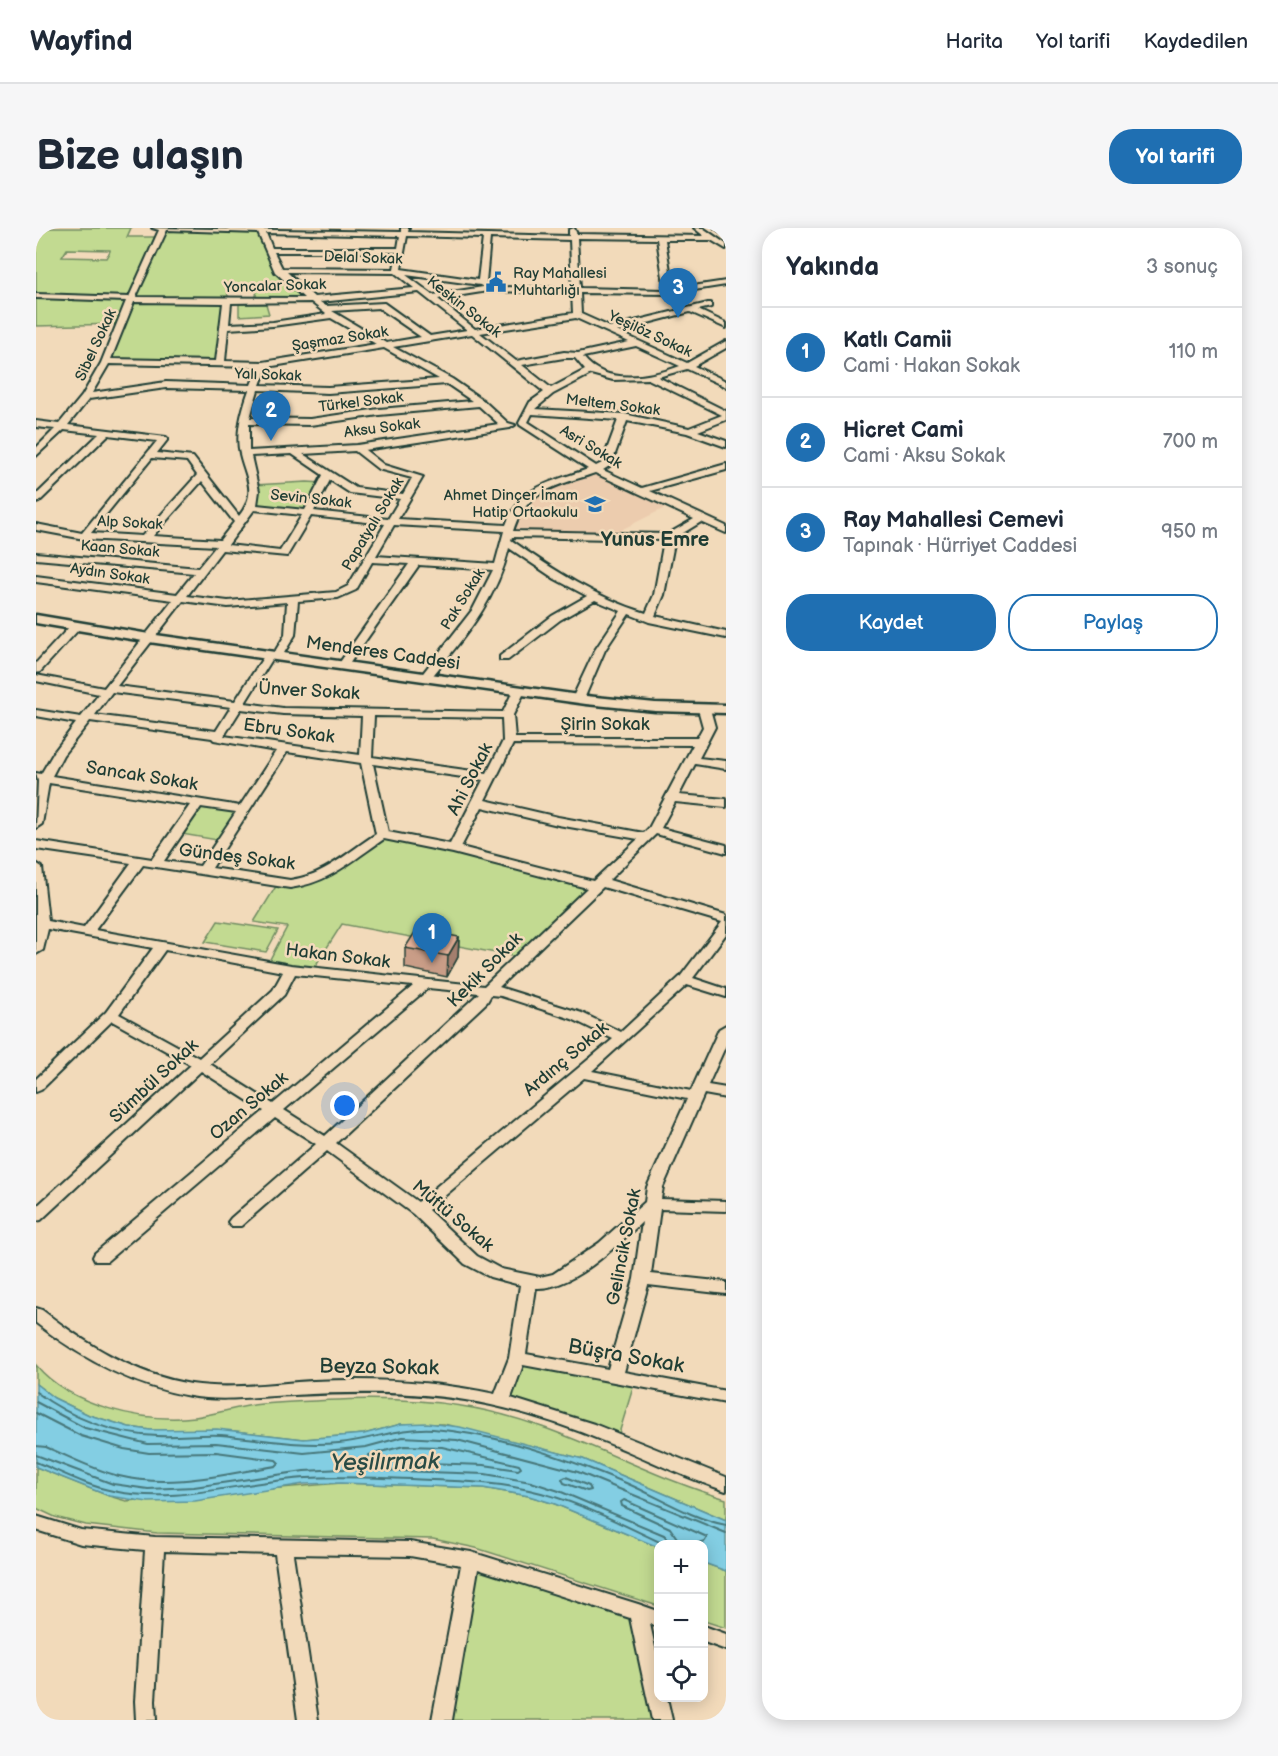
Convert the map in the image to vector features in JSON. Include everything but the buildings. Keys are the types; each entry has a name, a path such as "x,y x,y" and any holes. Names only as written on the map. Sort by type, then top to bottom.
{"street":[{"path":"156,228 405,231 487,236 573,234 712,238"},
{"name":"Sibel Sokak","path":"36,453 62,427 86,397 106,362 164,228"},
{"path":"698,228 726,247"},
{"path":"261,230 278,270 312,300 383,346 449,381 481,403 505,425"},
{"path":"397,271 405,231"},
{"path":"573,234 577,315"},
{"path":"485,286 487,236"},
{"path":"661,238 669,292"},
{"path":"269,250 401,250"},
{"name":"Delal Sokak","path":"278,270 397,271 485,286"},
{"name":"Keskin Sokak","path":"397,271 550,392"},
{"path":"430,298 485,286 669,292 726,283"},
{"name":"Yoncalar Sokak","path":"36,296 131,300 312,300 420,290"},
{"path":"681,291 690,296"},
{"path":"699,300 708,305"},
{"path":"220,364 227,301"},
{"path":"324,309 381,305 429,339"},
{"path":"610,330 708,305"},
{"path":"705,316 708,305"},
{"path":"690,309 726,326"},
{"path":"224,327 273,324 332,315"},
{"name":"Yeşilöz Sokak","path":"577,315 726,384"},
{"name":"Şaşmaz Sokak","path":"106,362 263,365 577,315"},
{"path":"515,364 564,355 578,356 637,343"},
{"path":"578,356 591,370 601,376 615,379 648,376 688,366 726,344"},
{"path":"36,824 40,778 251,507 255,497 254,485 244,454 244,421 263,365"},
{"path":"523,423 533,404 591,370"},
{"path":"648,376 726,415"},
{"name":"Yalı Sokak","path":"86,397 166,385 328,390 449,381"},
{"name":"Türkel Sokak","path":"244,421 310,422 379,412 481,403"},
{"name":"Meltem Sokak","path":"530,411 624,417 690,430 726,444"},
{"path":"690,430 726,415"},
{"path":"596,470 606,465 624,417"},
{"name":"Aksu Sokak","path":"244,454 357,448 523,423"},
{"name":"Asri Sokak","path":"523,423 596,470 700,519 724,527"},
{"path":"36,424 163,439 84,536"},
{"path":"36,500 106,432"},
{"name":"Papatyalı Sokak","path":"180,599 228,604 338,595 349,590 393,522 418,477 381,467 357,448"},
{"path":"293,451 353,491 407,497"},
{"path":"151,454 190,459 240,524"},
{"path":"640,492 726,467"},
{"name":"Pak Sokak","path":"426,677 471,620 494,582 509,535 523,502 533,493 553,484 596,470"},
{"path":"145,539 202,474"},
{"path":"308,514 328,474"},
{"name":"Sevin Sokak","path":"251,507 509,535 670,537"},
{"name":"Alp Sokak","path":"36,527 84,536 222,545 283,554 308,514"},
{"path":"649,619 659,595 670,537 700,519"},
{"path":"509,535 536,564 593,597 649,619 726,635"},
{"name":"Kaan Sokak","path":"36,556 202,571"},
{"path":"370,559 499,567"},
{"path":"343,665 416,562"},
{"name":"Aydın Sokak","path":"36,579 180,599"},
{"path":"504,658 556,618 593,597"},
{"path":"219,735 238,705 290,635 293,598"},
{"path":"578,699 600,650 626,611"},
{"name":"Menderes Caddesi","path":"36,619 149,638 578,699 636,706 726,709"},
{"path":"36,670 76,626"},
{"name":"Ünver Sokak","path":"36,678 109,690 283,711 507,715"},
{"path":"507,715 519,691"},
{"name":"Kekik Sokak","path":"236,1222 326,1144 482,999 487,991 651,833 709,727 704,709"},
{"name":"Ebru Sokak","path":"36,713 219,735 218,738 223,740 490,777"},
{"path":"369,713 366,760 382,835 454,849 598,884 726,919"},
{"name":"Ahi Sokak","path":"454,849 509,741 507,715"},
{"name":"Şirin Sokak","path":"509,741 701,742"},
{"path":"203,872 284,748"},
{"path":"692,760 726,765"},
{"name":"Sancak Sokak","path":"40,778 243,810"},
{"path":"671,798 726,803"},
{"path":"478,802 558,821 651,833 726,849"},
{"path":"155,864 198,803"},
{"name":"Gündeş Sokak","path":"36,845 270,882 306,882 335,869 382,835"},
{"path":"87,932 139,862"},
{"path":"36,867 41,937 36,950"},
{"name":"Hakan Sokak","path":"39,924 291,969 503,992 577,1016 623,1038"},
{"name":"Ardınç Sokak","path":"418,1210 623,1038 685,980 726,925"},
{"path":"36,1088 111,1015 160,946"},
{"name":"Sümbül Sokak","path":"36,1216 279,992 291,969"},
{"path":"685,980 726,993"},
{"name":"Ozan Sokak","path":"101,1257 423,985"},
{"name":"Müftü Sokak","path":"111,1015 200,1064 352,1160 418,1210 471,1260 496,1273 529,1282 549,1282 567,1275 605,1247 652,1204"},
{"name":"Gelincik Sokak","path":"614,1377 642,1279 655,1187 726,1029"},
{"path":"580,1073 697,1092 726,1093"},
{"path":"652,1204 726,1206"},
{"path":"642,1279 726,1288"},
{"path":"501,1401 517,1358 529,1282"},
{"name":"Beyza Sokak","path":"36,1314 58,1332 110,1364 148,1381 186,1391 216,1393 400,1386 450,1391 501,1401 597,1432 675,1466 726,1484"},
{"name":"Büşra Sokak","path":"517,1358 726,1397"},
{"path":"36,1522 81,1537 155,1544 410,1549 471,1559 654,1618"},
{"path":"146,1720 155,1544"},
{"path":"284,1547 308,1720"},
{"path":"442,1720 471,1559"},
{"path":"638,1612 662,1720"},
{"path":"708,1635 726,1642"}],"shaded area":[{"name":"Ahmet Dinçer İmam Hatip Ortaokulu","path":"596,470 671,505 609,536 509,534 510,528 533,493"}],"green space":[{"path":"36,228 131,228 127,237 160,237 164,228 260,228 275,265 312,300 255,301 258,285 229,285 220,364 106,361 120,324 36,326","holes":["67,249 110,250 106,258 62,257"]},
{"path":"239,304 266,304 269,314 239,316"},
{"path":"323,483 308,514 251,507 254,485"},
{"path":"198,803 243,810 223,841 176,833"},
{"path":"382,835 596,886 522,958 342,924 312,971 267,965 287,927 254,922 278,883 299,884"},
{"path":"218,921 278,930 266,952 205,942"},
{"path":"517,1358 635,1381 617,1440 501,1401"},
{"path":"36,1365 68,1391 88,1401 109,1409 153,1417 195,1417 262,1404 361,1399 411,1400 496,1413 563,1435 693,1488 726,1499 726,1520 583,1459 444,1424 401,1424 364,1434 304,1439 235,1431 150,1430 129,1427 89,1415 54,1398 36,1384"},
{"path":"36,1467 126,1501 341,1483 483,1488 529,1496 555,1504 654,1545 654,1605 476,1548 433,1539 157,1533 86,1525 55,1517 36,1508"},
{"path":"471,1559 638,1612 654,1684 654,1702 658,1702 662,1720 442,1720"},
{"path":"708,1564 726,1571 726,1628 708,1622"}],"water":[{"name":"Yeşilırmak","path":"36,1384 54,1398 89,1415 129,1427 150,1430 217,1429 304,1439 364,1434 401,1424 427,1423 460,1427 583,1459 726,1520 726,1571 708,1564 708,1540 654,1540 654,1545 555,1504 529,1496 483,1488 341,1483 304,1484 195,1501 148,1502 109,1496 36,1467"}],"railway":[{"path":"714,228 726,236"}],"place":[{"name":"Ray Mahallesi Muhtarlığı","path":"496,282"},
{"name":"Ray Mahallesi Cemevi","path":"678,318"},
{"name":"Hicret Cami","path":"271,441"},
{"name":"Ahmet Dinçer İmam Hatip Ortaokulu","path":"595,504"},
{"name":"Katlı Camii","path":"432,963"}],"district":[{"name":"Yunus Emre","path":"655,540"}]}
